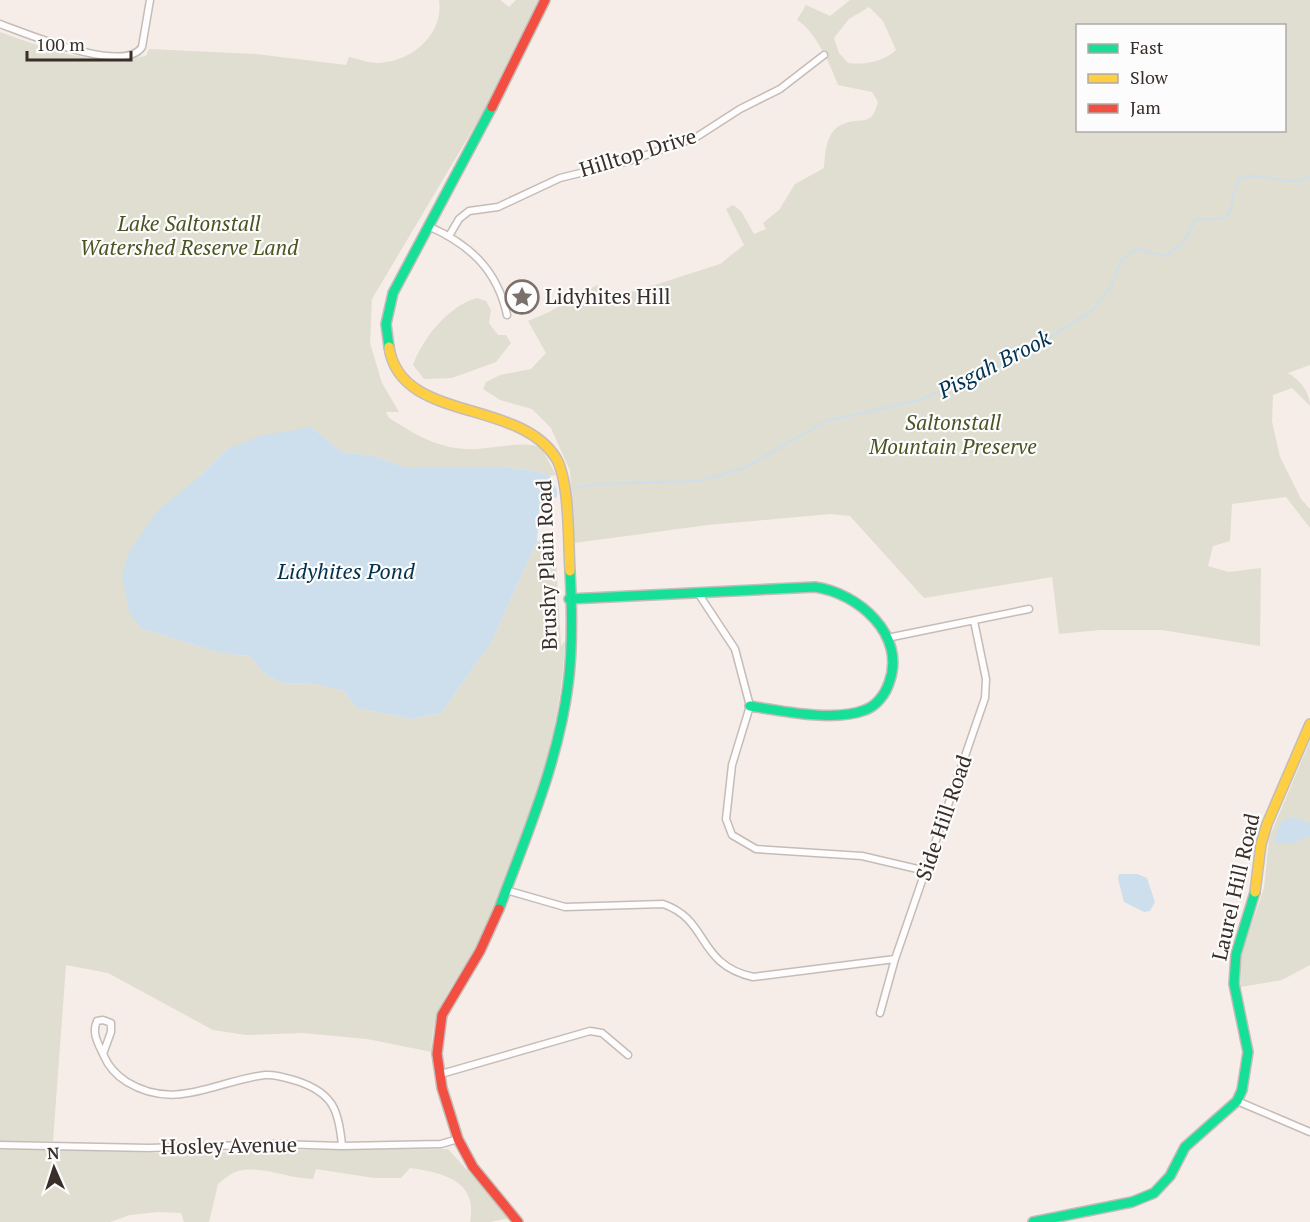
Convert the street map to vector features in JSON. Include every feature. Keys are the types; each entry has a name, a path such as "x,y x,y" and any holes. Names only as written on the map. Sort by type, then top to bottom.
{"main road":[{"name":"Brushy Plain Road","path":"518,1222 474,1168 458,1139 449,1115 437,1045 441,1016 482,948 506,890 541,793 565,706 570,650 565,486 560,467 549,447 531,430 520,424 431,399 412,387 394,363 386,337 389,306 456,168 507,80 545,0"},
{"path":"569,599 815,587 838,591 861,606 887,638 892,660 888,690 877,703 864,710 791,712 750,706"},
{"name":"Laurel Hill Road","path":"1237,1101 1242,1090 1248,1039 1234,984 1236,954 1256,890 1261,844 1267,824 1310,724"},
{"path":"1033,1222 1132,1202 1154,1193 1170,1176 1185,1147 1237,1101"}],"street":[{"path":"0,24 70,50 91,54 125,55 139,52 142,47 150,0"},
{"name":"Hilltop Drive","path":"449,236 459,219 469,212 498,207 560,178 629,161 695,138 740,109 780,89 824,55"},
{"path":"428,226 468,248 487,267 499,286 507,315"},
{"path":"698,593 735,648 750,706 732,765 726,819 732,835 756,849 862,856 926,872"},
{"path":"887,638 1029,609"},
{"name":"Side Hill Road","path":"880,1013 895,959 985,698 986,679 974,621"},
{"path":"506,890 565,907 663,904 675,908 689,918 716,960 735,973 753,977 895,959"},
{"path":"103,1054 111,1032 111,1023 104,1020 97,1021 94,1027 103,1054 113,1073 139,1089 175,1095 197,1093 264,1075 302,1083 321,1090 337,1111 342,1146"},
{"path":"441,1074 591,1031 602,1033 628,1055"},
{"path":"1237,1101 1310,1132"},
{"name":"Hosley Avenue","path":"0,1145 160,1148 276,1144 342,1146 441,1144 458,1139"}],"green space":[{"name":"Lake Saltonstall Watershed Reserve Land","path":"439,0 500,0 509,7 516,0 541,0 508,70 372,299 370,343 382,383 399,412 386,412 389,418 420,436 451,447 476,449 533,445 541,447 556,475 550,476 535,471 502,467 404,467 374,456 342,452 311,427 227,449 199,477 142,629 221,653 249,656 266,675 282,683 315,684 344,691 356,708 412,719 441,713 491,643 537,541 552,538 556,558 561,646 565,641 562,678 549,751 516,857 488,926 451,987 436,1018 432,1034 432,1052 367,1039 302,1033 246,1035 213,1030 108,973 66,965 53,1141 0,1141 0,32 54,51 88,58 125,59 146,56 149,49 256,54 346,65 349,57 378,63 402,58 423,44 431,35 436,24"},
{"name":"Saltonstall Mountain Preserve","path":"850,0 1310,0 1310,365 1288,373 1303,387 1310,406 1292,388 1273,395 1272,421 1280,457 1301,499 1310,509 1310,528 1286,497 1232,504 1230,541 1213,546 1208,566 1229,572 1261,568 1260,646 1162,630 1100,630 1059,634 1052,577 924,598 850,516 830,514 708,525 574,543 570,471 551,428 532,409 500,400 483,389 486,382 500,375 531,369 546,353 528,321 597,285 608,294 636,291 720,264 744,245 726,209 733,205 741,211 754,234 766,229 763,223 779,210 795,184 824,168 827,144 836,128 848,122 868,119 872,116 878,102 872,92 838,85 816,40 797,20 806,5 830,16","holes":["869,7 883,21 896,50 874,62 848,63 839,53 834,38 849,19"]},
{"path":"477,298 486,301 491,310 489,323 498,335 506,335 511,343 496,362 452,378 424,379 413,365 423,344 438,324 456,308"},
{"path":"1310,741 1310,965 1282,980 1240,987 1242,953 1264,888 1269,838"},
{"path":"448,1149 510,1218 490,1222 470,1222 469,1197 463,1188 446,1176 410,1168 401,1178 374,1178 316,1169 313,1179 266,1171 238,1171 218,1184 209,1222 184,1222 181,1213 159,1212 130,1215 110,1222 0,1222 0,1150 189,1154 282,1150"}],"water":[{"name":"Lidyhites Pond","path":"311,427 342,452 374,456 404,467 502,467 535,471 550,476 557,490 557,497 548,501 539,512 537,541 491,643 441,713 412,719 356,708 344,691 315,684 282,683 266,675 249,656 221,653 142,629 129,612 122,575 129,552 158,510 199,477 227,449 260,436"},
{"path":"1288,818 1297,818 1310,823 1310,836 1290,844 1274,843 1280,823"},
{"path":"1119,874 1137,874 1147,878 1155,902 1150,911 1144,912 1124,902 1118,879"}],"waterway":[{"name":"Pisgah Brook","path":"574,488 597,484 700,481 744,468 826,421 920,400 1014,360 1093,310 1112,285 1120,262 1129,254 1138,249 1165,256 1183,243 1196,219 1220,219 1226,216 1230,212 1239,179 1257,176 1291,181 1310,177"}],"traffic: fast":[{"path":"389,347 386,324 393,293 492,107"},
{"path":"499,909 540,799 557,743 571,657 570,571"},
{"path":"569,599 815,587 831,591 862,607 885,633 891,649 893,665 885,692 880,700 869,708 853,713 824,715 792,713 750,706"},
{"path":"1033,1222 1132,1202 1154,1193 1170,1176 1185,1147 1237,1101 1242,1090 1248,1052 1234,984 1236,954 1255,892"}],"traffic: slow":[{"path":"389,347 398,371 415,388 437,400 516,426 539,439 556,458 561,469 566,497 570,571"},
{"path":"1255,892 1261,844 1267,824 1310,724"}],"traffic: jam":[{"path":"492,107 545,0"},
{"path":"499,909 480,951 442,1015 437,1054 442,1088 458,1139 473,1167 518,1222"}],"place":[{"name":"Lidyhites Hill","path":"522,297"}]}
